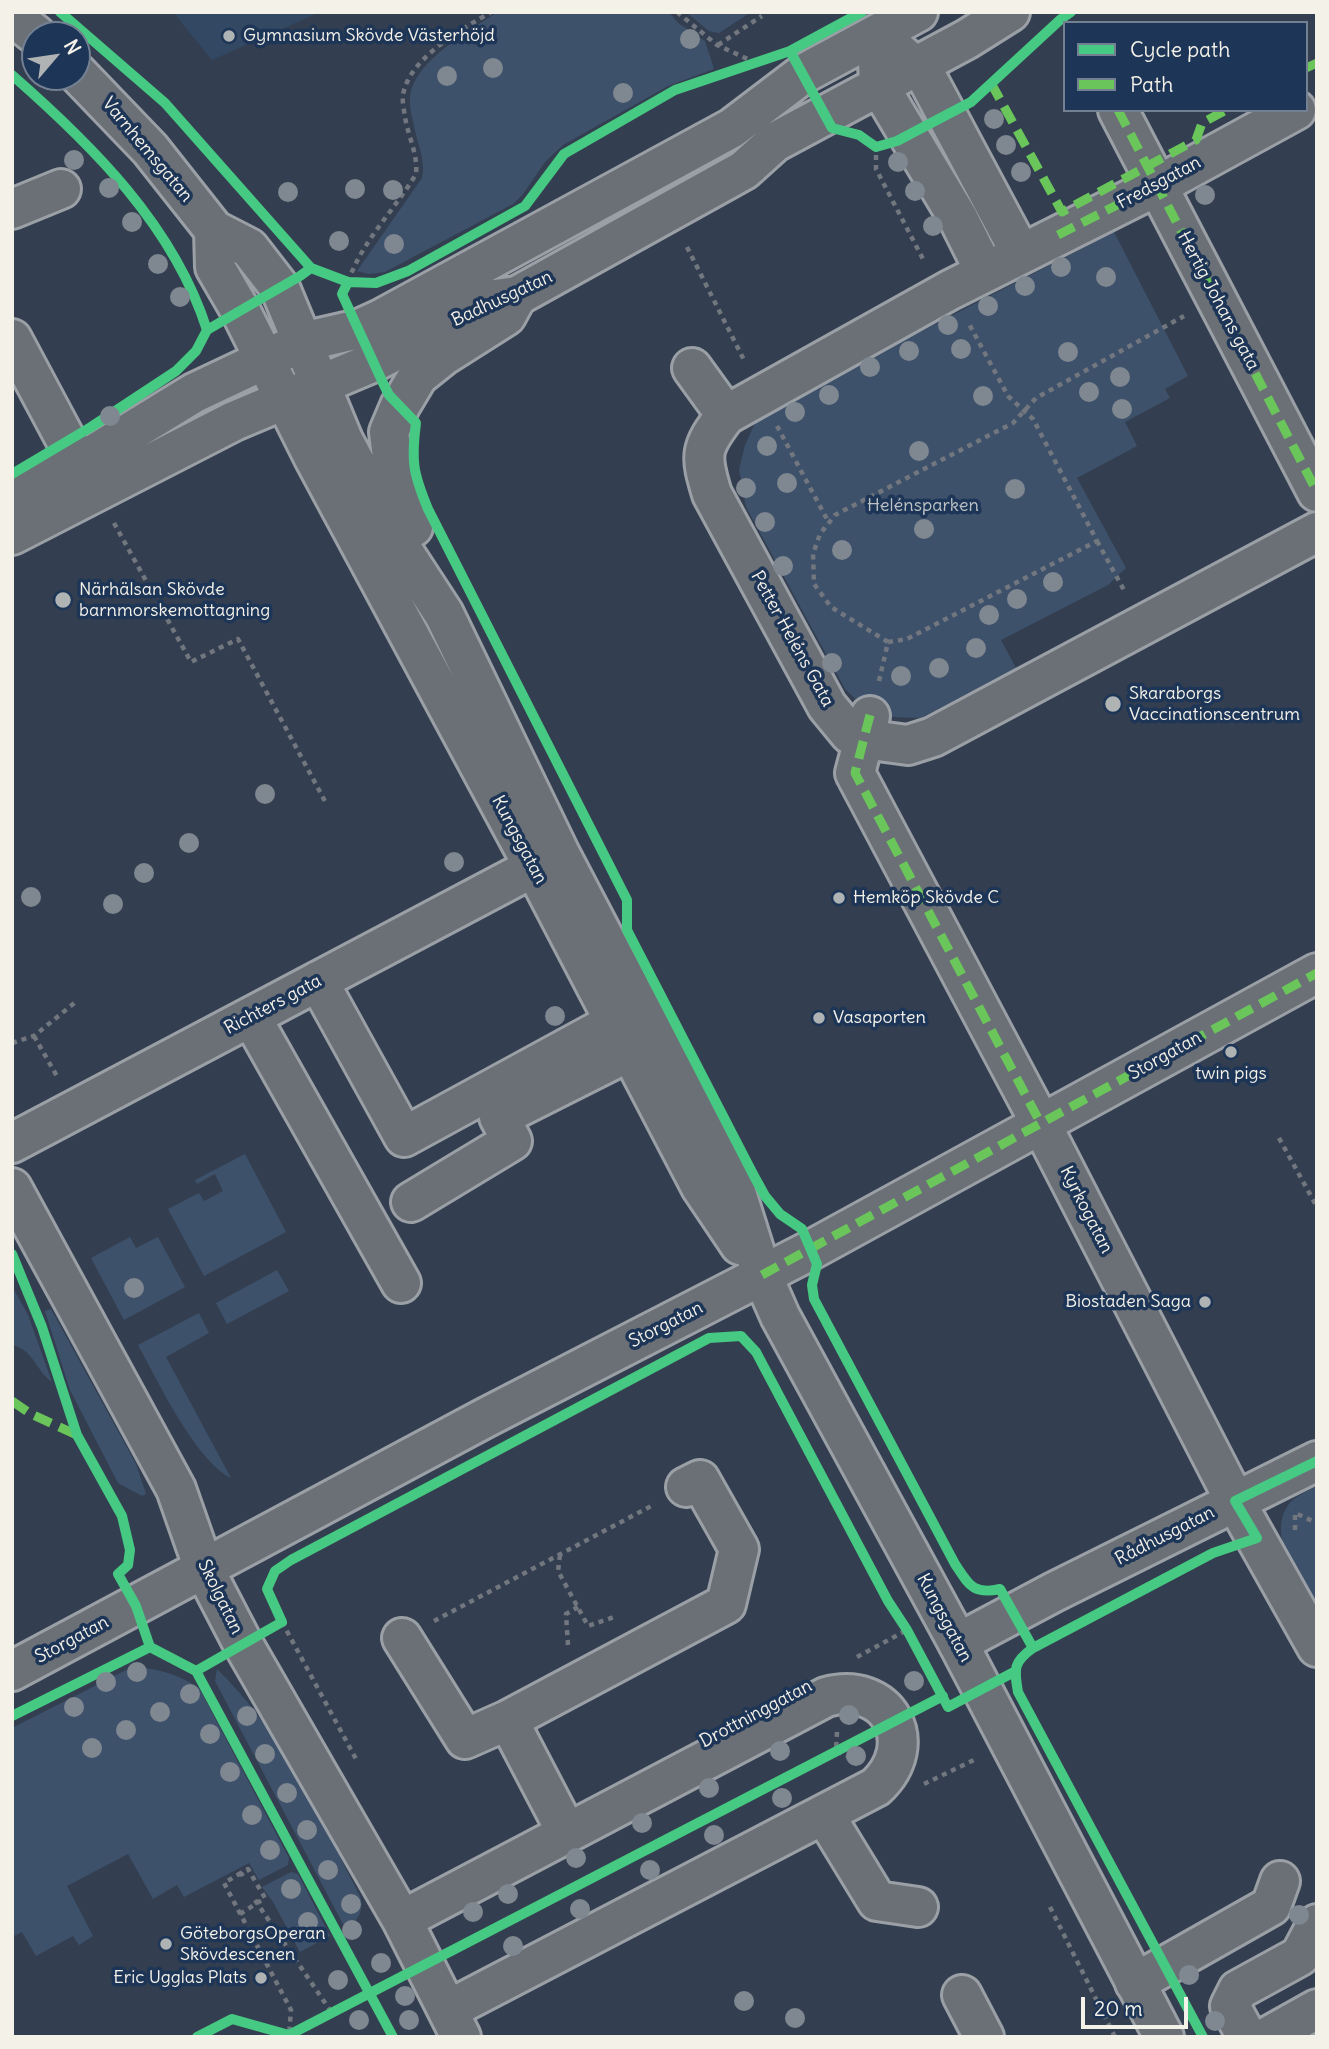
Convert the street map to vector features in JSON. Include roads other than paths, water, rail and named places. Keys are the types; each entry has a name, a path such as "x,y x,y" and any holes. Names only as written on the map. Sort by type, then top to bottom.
{"street":[{"name":"Badhusgatan","path":"12,536 194,393 302,342 359,329 381,319 732,128 803,74 918,12"},
{"name":"Badhusgatan","path":"12,499 88,476 234,421 374,362 495,299 517,296 744,170 775,142 967,39 1010,12"},
{"path":"877,34 926,76 1021,254"},
{"path":"877,34 879,86 958,218 985,272"},
{"name":"Varnhemsgatan","path":"91,88 150,149 214,230 249,247 280,288 302,342"},
{"name":"Hertig Johans gata","path":"1119,112 1317,492"},
{"name":"Fredsgatan","path":"1021,254 1157,186 1292,112"},
{"path":"12,209 61,189"},
{"path":"214,230 215,268 240,310 285,399"},
{"name":"Petter Heléns Gata","path":"863,743 850,734 827,706 712,494 703,465 708,438 726,415 946,292 1021,254"},
{"name":"Kungsgatan","path":"444,614 425,551 396,491 389,432 400,406 418,376 443,356 506,316 517,296"},
{"path":"12,339 88,476"},
{"name":"Kungsgatan","path":"302,342 343,440 399,545 444,614 560,854 734,1186 762,1275 780,1316 958,1643 1164,2037"},
{"path":"692,368 726,415"},
{"name":"Kungsgatan","path":"285,399 708,1199 762,1275"},
{"path":"863,743 908,746 933,737 1317,532"},
{"name":"Kyrkogatan","path":"863,743 1041,1124 1235,1501 1317,1647"},
{"name":"Richters gata","path":"12,1143 534,867"},
{"name":"Storgatan","path":"12,1671 485,1418 762,1275 1317,973"},
{"path":"318,981 404,1137 623,1037"},
{"path":"251,1017 401,1283"},
{"path":"411,1202 512,1141 499,1117 623,1037"},
{"name":"Skolgatan","path":"12,1188 176,1489 204,1569 243,1644 402,1920 455,2023"},
{"name":"Rådhusgatan","path":"958,1643 1317,1461"},
{"path":"402,1638 465,1739 508,1720 726,1604 739,1549 701,1480 671,1495"},
{"name":"Drottninggatan","path":"402,1920 827,1697 846,1694 865,1696 883,1708 893,1721 898,1736 897,1754 888,1776 876,1787 455,2023"},
{"path":"508,1720 567,1833"},
{"path":"824,1814 877,1901 918,1907"},
{"path":"1131,1975 1271,1906 1280,1881"},
{"path":"1131,1975 1225,1916"},
{"path":"1247,2037 1230,2006 1238,1990 1308,1940 1317,1993"},
{"path":"962,1996 984,2037"},
{"path":"1267,2037 1317,2010"}],"place":[{"name":"Gymnasium Skövde Västerhöjd","path":"229,36"},
{"name":"Närhälsan Skövde barnmorskemottagning","path":"63,600"},
{"name":"Skaraborgs Vaccinationscentrum","path":"1113,704"},
{"name":"Hemköp Skövde C","path":"839,898"},
{"name":"Vasaporten","path":"819,1018"},
{"name":"twin pigs","path":"1231,1052"},
{"name":"Biostaden Saga","path":"1205,1302"},
{"name":"GöteborgsOperan Skövdescenen","path":"166,1944"},
{"name":"Eric Ugglas Plats","path":"261,1978"}],"park label":[{"name":"Helénsparken","path":"923,506"}]}
